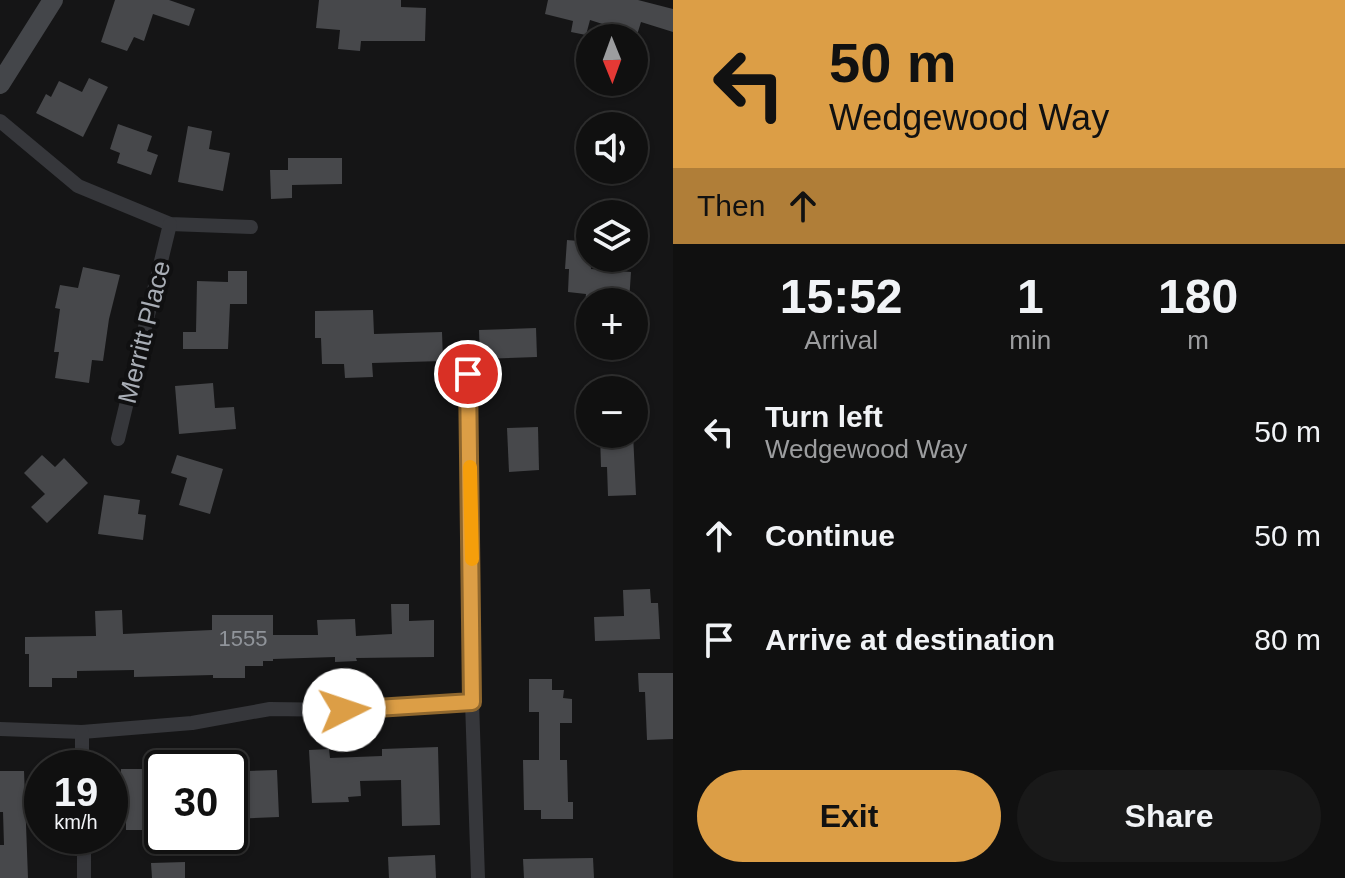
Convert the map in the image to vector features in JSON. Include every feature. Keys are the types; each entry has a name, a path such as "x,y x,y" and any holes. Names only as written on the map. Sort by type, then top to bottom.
{"street":[{"path":"0,84 53,0"},
{"path":"0,121 78,186 170,224 251,227"},
{"name":"Merritt Place","path":"118,439 170,224"},
{"path":"473,574 472,702 478,878"},
{"path":"0,729 82,732 192,723 270,709 344,710 472,702"},
{"path":"82,732 82,750"},
{"path":"84,854 84,878"}],"lane":[{"path":"468,374 473,574"}],"building":[{"path":"115,0 169,0 195,9 189,26 153,14 144,41 134,37 127,51 101,42"},
{"path":"319,0 401,0 401,7 426,8 425,41 361,41 360,51 338,49 340,30 316,28"},
{"path":"548,0 638,0 673,9 673,32 641,22 603,24 590,20 589,24 576,24 576,33 571,32 573,21 545,14"},
{"path":"89,78 108,87 83,137 36,113 46,94 51,97 59,81 82,92"},
{"path":"118,124 152,136 147,151 158,155 151,175 117,163 120,153 110,149"},
{"path":"188,126 212,131 209,149 230,153 223,191 178,182"},
{"path":"288,158 342,158 342,184 292,185 292,198 271,199 270,170 288,170"},
{"path":"567,240 576,241 576,272 631,272 630,288 576,288 576,293 568,292 569,269 565,269"},
{"path":"83,267 120,275 103,361 92,360 89,383 55,378 59,352 54,352 60,309 55,308 60,285 78,288"},
{"path":"228,271 247,271 247,304 230,304 228,349 183,349 183,332 196,332 197,281 228,282"},
{"path":"373,310 374,334 442,332 443,361 372,363 373,377 345,378 344,364 322,364 321,338 315,338 315,311"},
{"path":"536,328 537,357 480,359 479,330"},
{"path":"213,383 215,408 234,407 236,429 179,434 175,386"},
{"path":"538,427 539,470 509,472 507,428"},
{"path":"600,448 634,448 636,495 608,496 607,467 601,467"},
{"path":"42,455 55,467 64,458 88,483 47,523 31,507 45,494 24,473"},
{"path":"177,455 223,469 210,514 179,505 187,478 171,473"},
{"path":"104,495 140,500 138,514 146,515 143,540 98,534"},
{"path":"650,589 651,603 658,603 660,639 595,641 594,617 624,616 623,590"},
{"path":"391,604 409,604 409,621 434,620 434,657 356,658 357,661 335,662 335,657 273,659 263,661 263,666 245,666 245,678 213,678 213,675 134,677 134,670 77,671 77,678 52,678 52,687 29,687 29,654 25,654 25,637 96,636 95,611 122,610 123,634 212,630 212,615 273,615 273,635 318,635 317,620 355,619 356,636 392,634"},
{"path":"638,673 673,673 673,739 647,740 645,692 639,692"},
{"path":"529,679 552,679 552,690 564,690 563,698 572,699 572,723 560,723 560,760 567,760 568,802 573,802 573,819 541,819 541,810 524,810 523,760 539,760 539,712 529,712"},
{"path":"438,747 440,825 402,826 401,780 360,781 361,796 348,797 349,802 312,803 309,750 329,749 330,758 382,756 382,749"},
{"path":"128,769 144,769 144,830 128,830"},
{"path":"277,770 279,817 248,818 248,771"},
{"path":"0,771 24,771 24,854 27,854 28,878 0,878 0,845 4,845 3,812 0,812"},
{"path":"435,855 436,878 389,878 388,857"},
{"path":"593,858 594,878 524,878 523,859"},
{"path":"185,862 185,878 152,878 151,863"}],"slow traffic":[{"path":"470,467 472,559"}],"route":[{"path":"344,710 472,702 473,574 468,374"}]}
